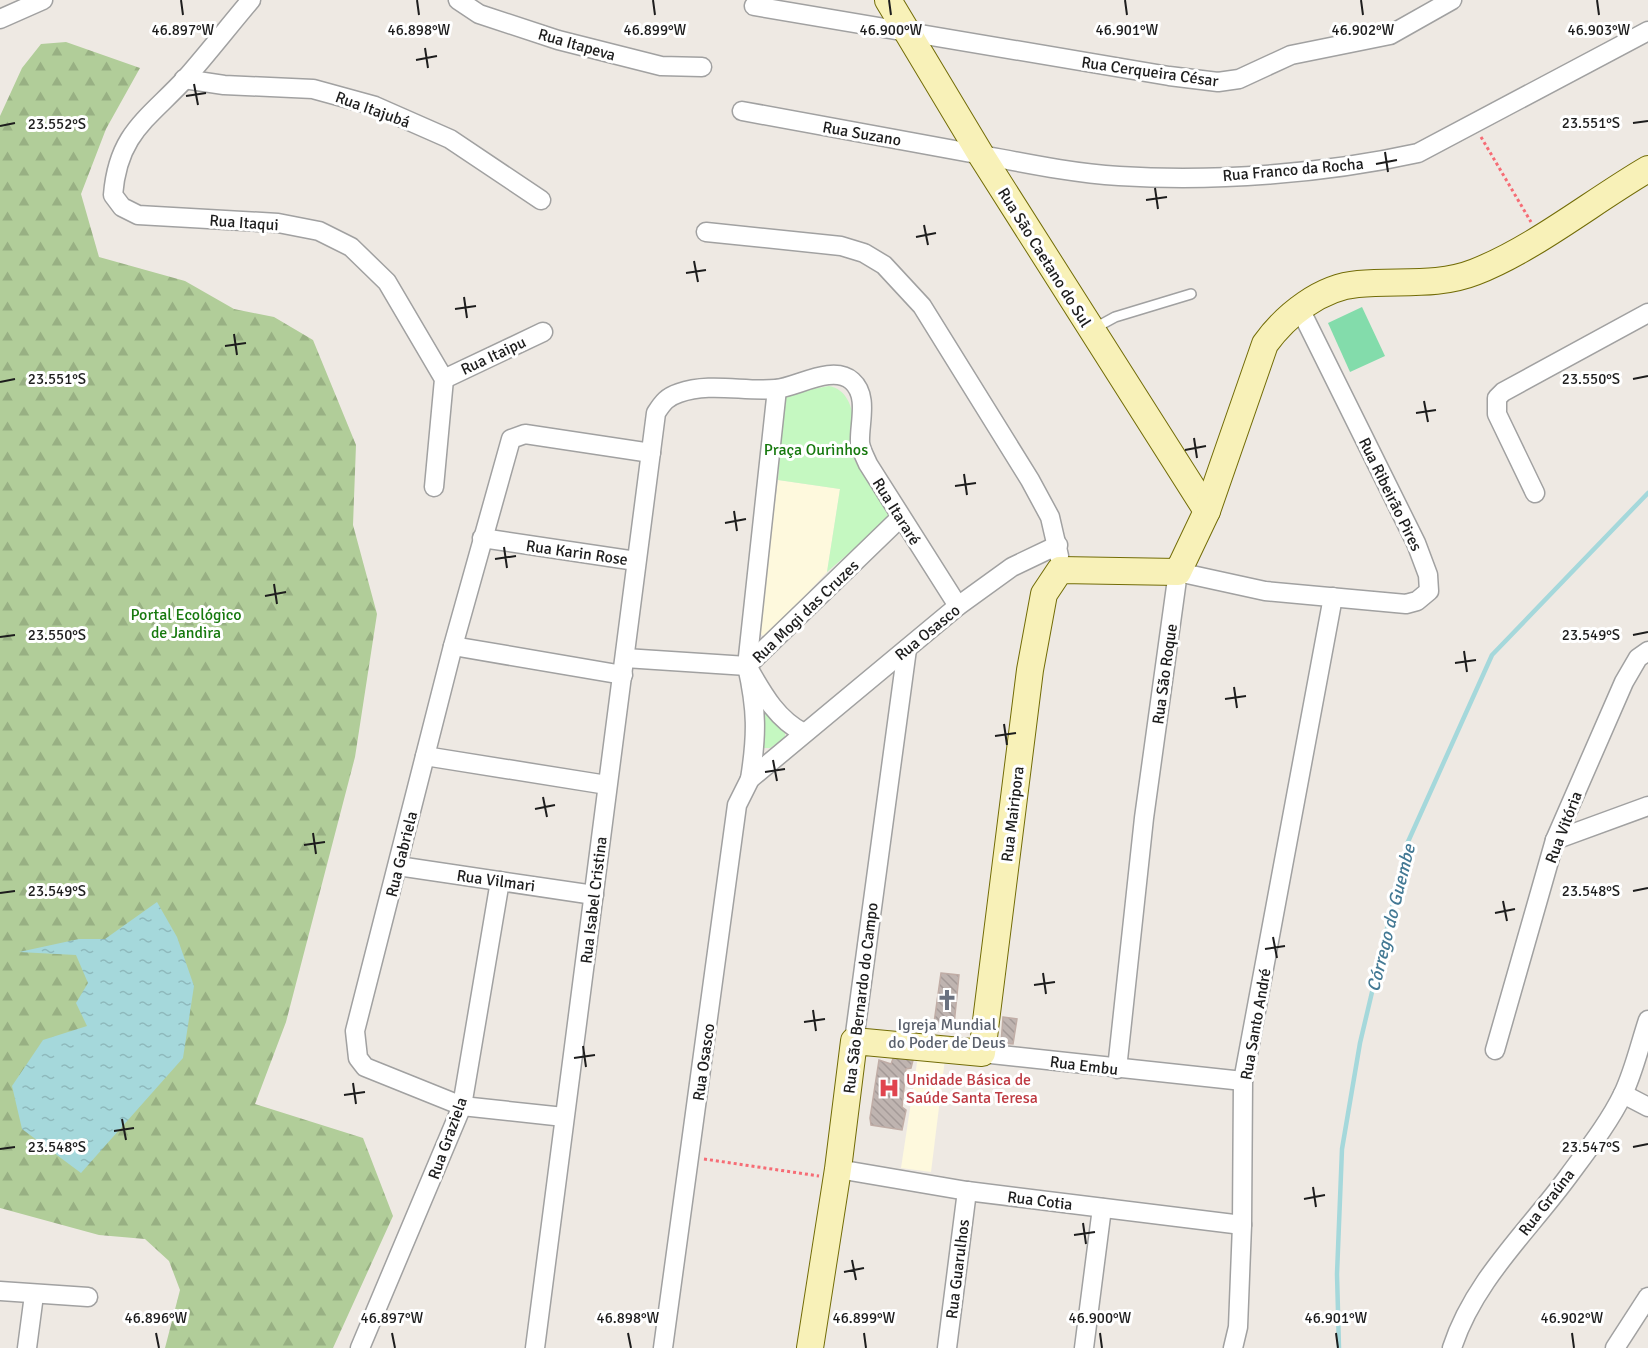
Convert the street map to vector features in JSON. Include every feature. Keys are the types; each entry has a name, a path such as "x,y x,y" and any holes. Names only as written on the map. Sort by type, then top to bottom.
{"street":[{"path":"0,19 43,0"},
{"name":"Rua Itaqui","path":"251,0 184,79 137,126 120,152 113,195 122,207 138,215 278,223 318,231 351,247 387,282 444,379"},
{"name":"Rua Itapeva","path":"458,0 479,14 558,40 661,66 702,67"},
{"name":"Rua São Caetano do Sul","path":"888,0 981,155 1206,511"},
{"name":"Rua Cerqueira César","path":"754,6 1168,76 1229,81 1292,56 1390,36 1452,0"},
{"name":"Rua Franco da Rocha","path":"981,155 1056,169 1118,176 1225,176 1382,161 1418,153 1648,31"},
{"name":"Rua Itajubá","path":"184,79 224,85 313,89 375,106 450,139 541,200"},
{"name":"Rua Suzano","path":"742,111 981,155"},
{"name":"Rua São Roque","path":"1117,1069 1144,818 1178,572 1206,511 1265,344 1279,325 1323,294 1356,284 1453,280 1503,259 1646,172"},
{"path":"706,232 841,246 864,253 884,265 922,306 1030,480 1050,518 1059,557 1178,572"},
{"name":"Rua Ribeirão Pires","path":"1178,572 1265,591 1406,604 1425,597 1430,584 1416,543 1300,309"},
{"path":"1535,493 1497,414 1497,398 1503,392 1648,313"},
{"name":"Rua Itaipu","path":"444,379 543,332"},
{"name":"Rua Itararé","path":"777,388 826,376 842,376 851,380 859,391 862,403 862,451 900,518 958,606"},
{"path":"434,487 444,379"},
{"name":"Rua Isabel Cristina","path":"535,1348 656,413 664,400 681,392 712,387 777,388"},
{"name":"Rua Osasco","path":"663,1348 737,805 750,779 756,746 756,710 747,666 777,388"},
{"name":"Rua Gabriela","path":"564,1117 462,1106 366,1067 358,1058 355,1031 453,646 511,439 525,434 651,453"},
{"name":"Rua Mogi das Cruzes","path":"804,733 790,726 780,717 747,666 900,518"},
{"name":"Rua Karin Rose","path":"482,538 636,561"},
{"name":"Rua Osasco","path":"750,779 958,606 1012,567 1059,557"},
{"name":"Rua Mairipora","path":"982,1053 1030,670 1044,594 1059,557"},
{"name":"Rua Santo André","path":"1233,1348 1238,1327 1244,1081 1333,597"},
{"path":"453,646 624,667 747,666"},
{"name":"Rua São Bernardo do Campo","path":"810,1348 837,1174 907,649"},
{"name":"Rua Vitória","path":"1496,1050 1556,840 1624,682 1638,658 1648,651"},
{"path":"425,756 607,785"},
{"path":"1556,840 1648,806"},
{"name":"Rua Vilmari","path":"398,866 594,895"},
{"name":"Rua Graziela","path":"360,1348 423,1204 462,1106 500,881"},
{"name":"Rua Graúna","path":"1452,1348 1457,1332 1484,1286 1515,1241 1566,1179 1623,1094 1648,1020"},
{"name":"Rua Embu","path":"854,1041 1244,1081"},
{"path":"1623,1094 1648,1107"},
{"name":"Rua Cotia","path":"837,1174 1242,1225"},
{"name":"Rua Guarulhos","path":"947,1348 967,1191"},
{"path":"1084,1348 1102,1208"},
{"path":"0,1291 88,1297"},
{"path":"27,1348 34,1295"},
{"path":"1615,1348 1648,1297"}],"lane":[{"path":"1091,330 1115,317 1191,294"}],"path":[{"path":"1474,125 1539,237"},
{"path":"690,1157 837,1174"}],"shaded area":[{"path":"778,480 840,489 827,572 769,634 763,636 758,631"},
{"path":"918,1056 945,1059 931,1172 901,1168"}],"green space":[{"name":"Portal Ecológico de Jandira","path":"66,42 140,68 106,129 81,194 99,257 185,281 234,309 274,317 313,340 356,445 353,525 377,614 355,757 286,1022 255,1104 363,1138 393,1216 333,1348 165,1348 180,1290 169,1261 145,1239 99,1235 0,1208 0,116 22,68 41,44"},
{"path":"1362,307 1385,356 1350,372 1328,323"},
{"name":"Praça Ourinhos","path":"829,386 845,395 851,407 853,429 851,446 854,458 889,514 887,520 827,572 840,489 778,480 784,398 791,393"},
{"path":"764,704 785,729 785,738 770,748 764,748 759,705"}],"water":[{"path":"157,902 177,937 194,986 183,1058 81,1173 22,1129 12,1086 43,1040 87,1026 76,1003 88,983 76,955 19,952 79,939 105,939"}],"building":[{"name":"Igreja Mundial do Poder de Deus","path":"941,973 959,975 954,1025 933,1030"},
{"path":"1003,1017 1017,1019 1013,1044 1001,1043"},
{"name":"Unidade Básica de Saúde Santa Teresa","path":"894,1056 913,1060 911,1068 906,1069 902,1107 906,1110 902,1130 871,1125 870,1118 879,1060 891,1064"}],"waterway":[{"name":"Córrego do Guembe","path":"1339,1348 1337,1274 1342,1149 1360,1043 1407,844 1492,655 1648,493"}],"place":[{"name":"Igreja Mundial do Poder de Deus","path":"947,1000"},
{"name":"Unidade Básica de Saúde Santa Teresa","path":"889,1088"}]}
